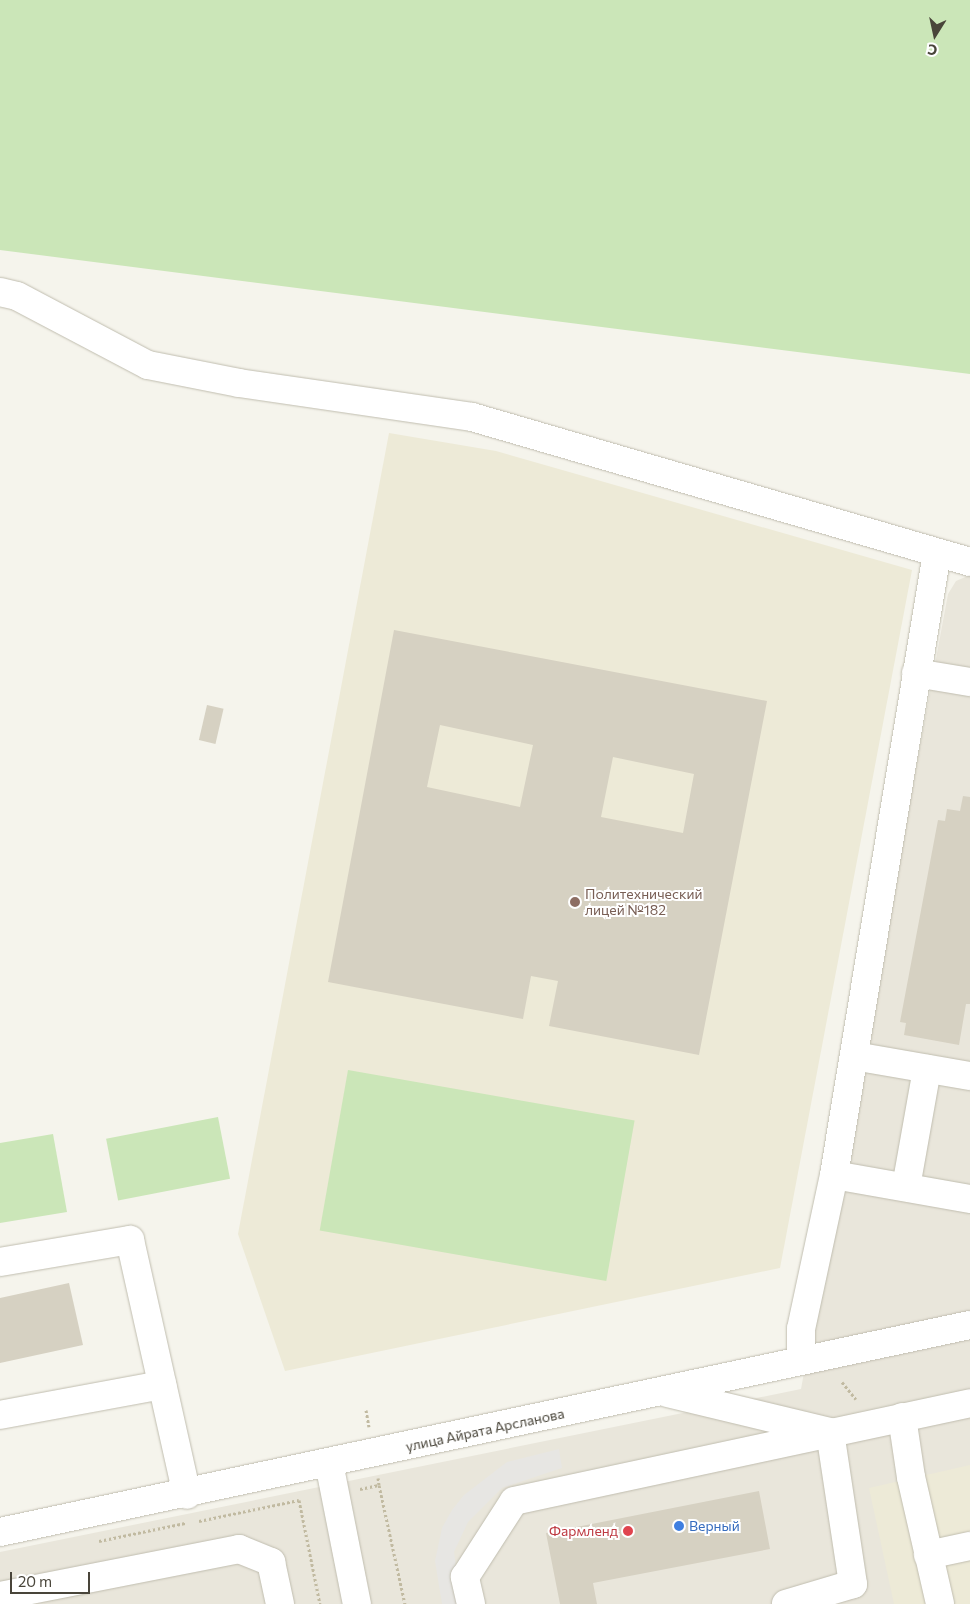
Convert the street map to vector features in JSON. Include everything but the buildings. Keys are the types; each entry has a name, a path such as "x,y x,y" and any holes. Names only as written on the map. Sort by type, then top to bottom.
{"street":[{"path":"0,292 17,296 148,365 239,383 472,418 970,562"},
{"path":"801,1358 801,1329 834,1175 937,553"},
{"path":"916,673 970,682"},
{"path":"854,1056 970,1076"},
{"path":"906,1187 927,1069"},
{"path":"834,1175 970,1198"},
{"path":"0,1262 130,1240 187,1494"},
{"name":"улица Айрата Арсланова","path":"0,1532 187,1494 661,1392 801,1358 970,1325"},
{"path":"0,1415 162,1385"},
{"path":"661,1392 830,1432"},
{"path":"471,1604 465,1577 514,1501 970,1403"},
{"path":"902,1417 928,1555 940,1604"},
{"path":"786,1604 853,1584 830,1432"},
{"path":"329,1463 357,1604"},
{"path":"928,1555 970,1546"},
{"path":"0,1596 239,1549 271,1562 280,1604"}],"path":[{"path":"366,1410 370,1435"},
{"path":"380,1485 405,1604"}],"shaded area":[{"name":"Политехнический лицей №182","path":"389,433 496,451 912,570 780,1268 285,1371 238,1234"},
{"path":"970,575 970,1604 0,1604 0,1552 801,1389 948,594 956,581"},
{"path":"559,1449 562,1468 502,1488 468,1522 454,1552 461,1604 442,1604 435,1561 442,1528 452,1510 464,1495 507,1462"},
{"path":"970,1465 970,1604 894,1604 869,1488"}],"green space":[{"path":"0,0 970,0 970,374 0,250"},
{"path":"348,1070 635,1121 606,1281 320,1231"},
{"path":"218,1117 230,1179 118,1201 106,1139"},
{"path":"53,1134 67,1212 0,1223 0,1143"}],"place":[{"name":"Политехнический лицей №182","path":"575,902"},
{"name":"Верный","path":"679,1526"},
{"name":"Фармленд","path":"628,1531"}]}
